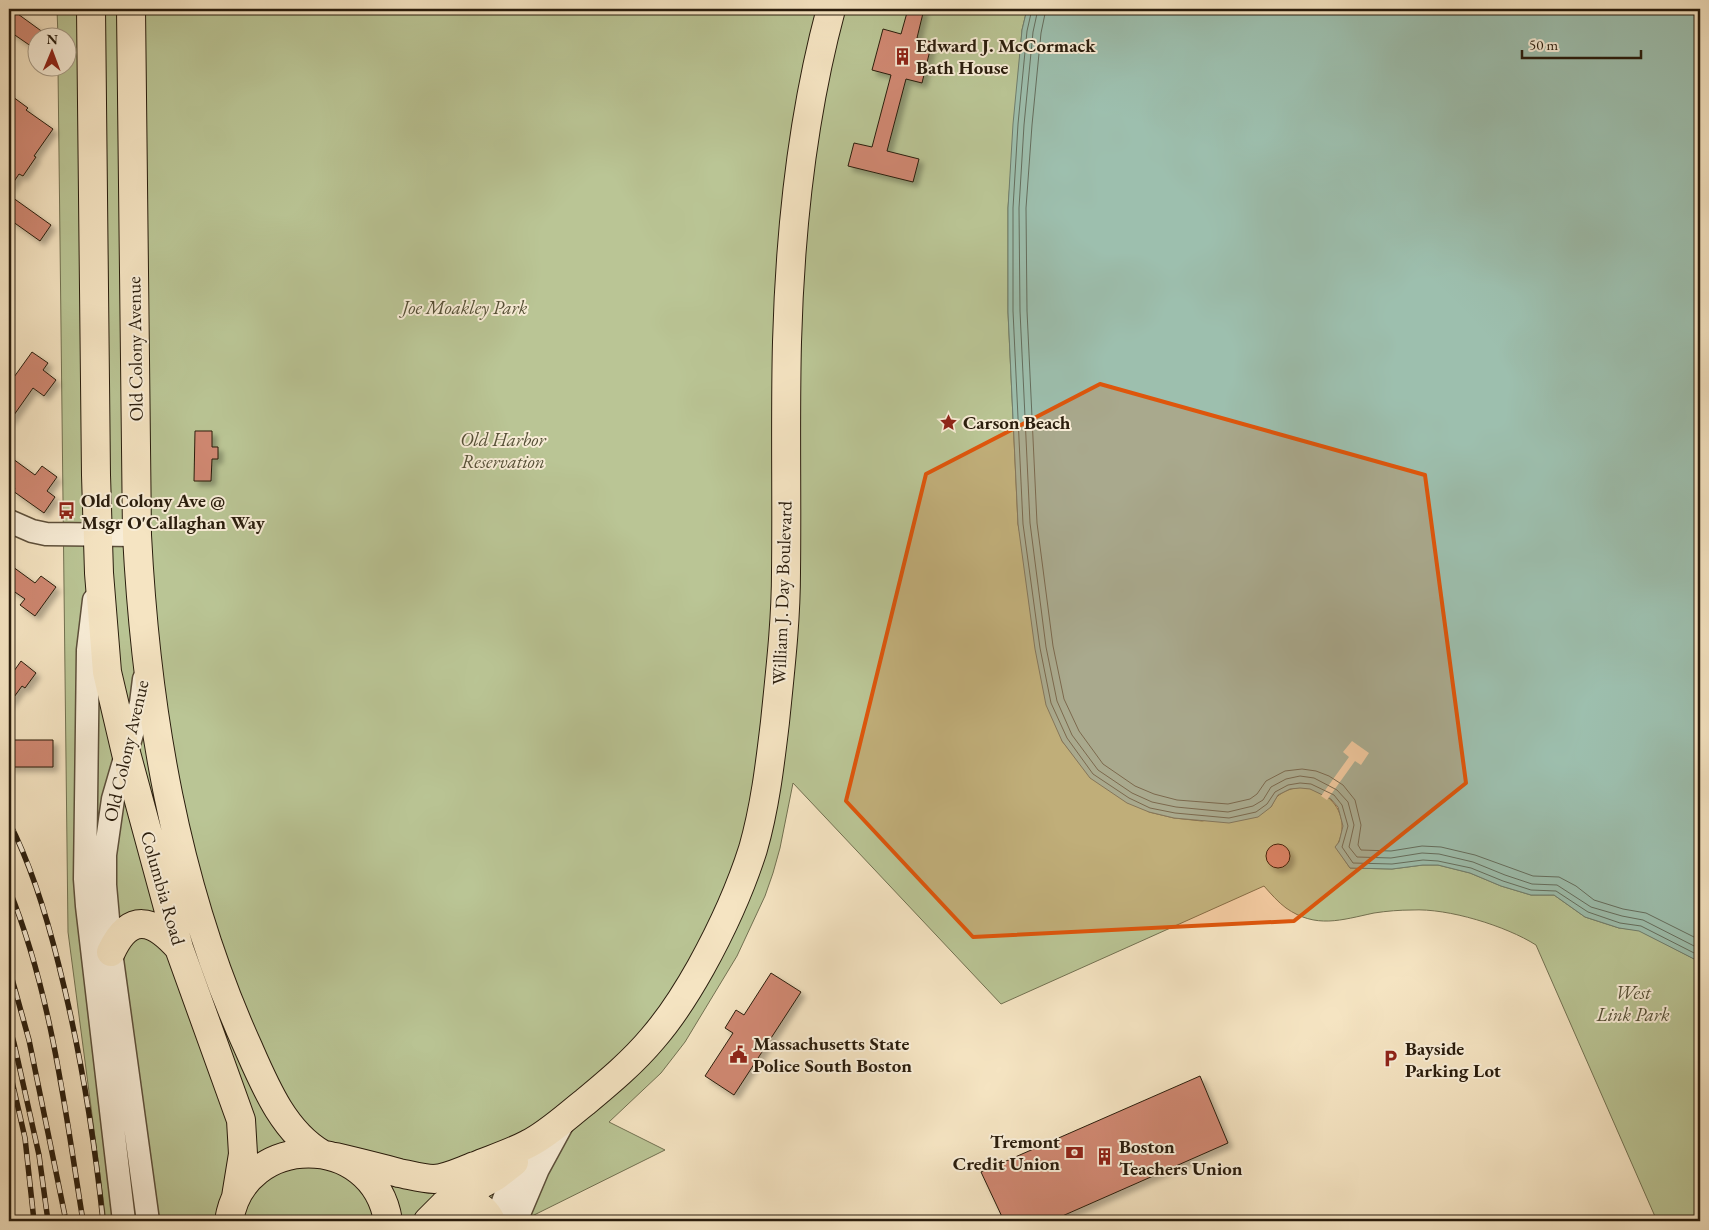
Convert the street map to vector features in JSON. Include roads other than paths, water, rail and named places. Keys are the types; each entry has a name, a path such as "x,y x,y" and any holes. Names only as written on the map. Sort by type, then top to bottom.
{"main road":[{"name":"Old Colony Avenue","path":"91,9 99,573"},
{"name":"Old Colony Avenue","path":"131,9 137,535 145,643"},
{"name":"William J. Day Boulevard","path":"436,1213 498,1174 512,1163 529,1144 604,1087 641,1052 660,1030 680,1001 709,952 727,917 746,868 760,819 772,742 785,601 787,340 799,170 810,105 831,9"},
{"name":"Columbia Road","path":"99,573 107,672 126,753 179,948 241,1120 243,1154 231,1213"},
{"name":"Columbia Road","path":"145,643 155,722 171,808 192,892 216,970 237,1022 272,1098 286,1119 303,1140 329,1156 354,1166 372,1184 382,1200 388,1221"},
{"path":"111,952 116,940 125,931 135,925 145,924 154,926 164,932 179,948"},
{"name":"William J. Day Boulevard","path":"329,1156 422,1178 436,1179 450,1176 529,1144"},
{"path":"231,1213 249,1179 272,1161 293,1154 308,1153 329,1156"},
{"path":"436,1213 461,1202 474,1204 486,1212 491,1221"}],"street":[{"path":"9,521 32,531 46,534 137,535"},
{"name":"Old Colony Avenue","path":"99,573 88,650 85,879 124,1221"},
{"name":"Old Colony Avenue","path":"145,643 141,703 113,799 105,855 105,885 111,952 148,1221"},
{"name":"William J. Day Boulevard","path":"516,1221 540,1163 568,1115"},
{"name":"William J. Day Boulevard","path":"496,1221 512,1176 529,1144"}],"water":[{"path":"1027,9 1700,9 1700,962 1639,931 1619,928 1585,917 1554,895 1531,895 1501,886 1470,873 1438,865 1392,869 1350,868 1335,847 1339,842 1343,826 1338,807 1331,799 1310,789 1290,789 1278,795 1271,807 1258,817 1229,823 1174,818 1149,812 1127,803 1090,778 1062,741 1046,705 1035,649 1018,524 1008,312 1008,208 1013,124 1022,30"}],"railway":[{"path":"9,822 25,857 38,893 67,997 86,1092 103,1221"},
{"path":"9,889 24,929 47,1011 63,1095 83,1221"},
{"path":"9,968 29,1040 66,1221"},
{"path":"9,1026 39,1155 48,1221"},
{"path":"9,1068 25,1138 34,1221"}],"place":[{"name":"Edward J. McCormack Bath House","path":"902,56"},
{"name":"Carson Beach","path":"949,422"},
{"name":"Old Colony Ave @ Msgr O'Callaghan Way","path":"67,511"},
{"name":"Massachusetts State Police South Boston","path":"739,1054"},
{"name":"Bayside Parking Lot","path":"1391,1059"},
{"name":"Tremont Credit Union","path":"1074,1152"},
{"name":"Boston Teachers Union","path":"1105,1157"}],"park label":[{"name":"Joe Moakley Park","path":"465,307"},
{"name":"Old Harbor Reservation","path":"503,450"},
{"name":"West Link Park","path":"1633,1003"}]}
